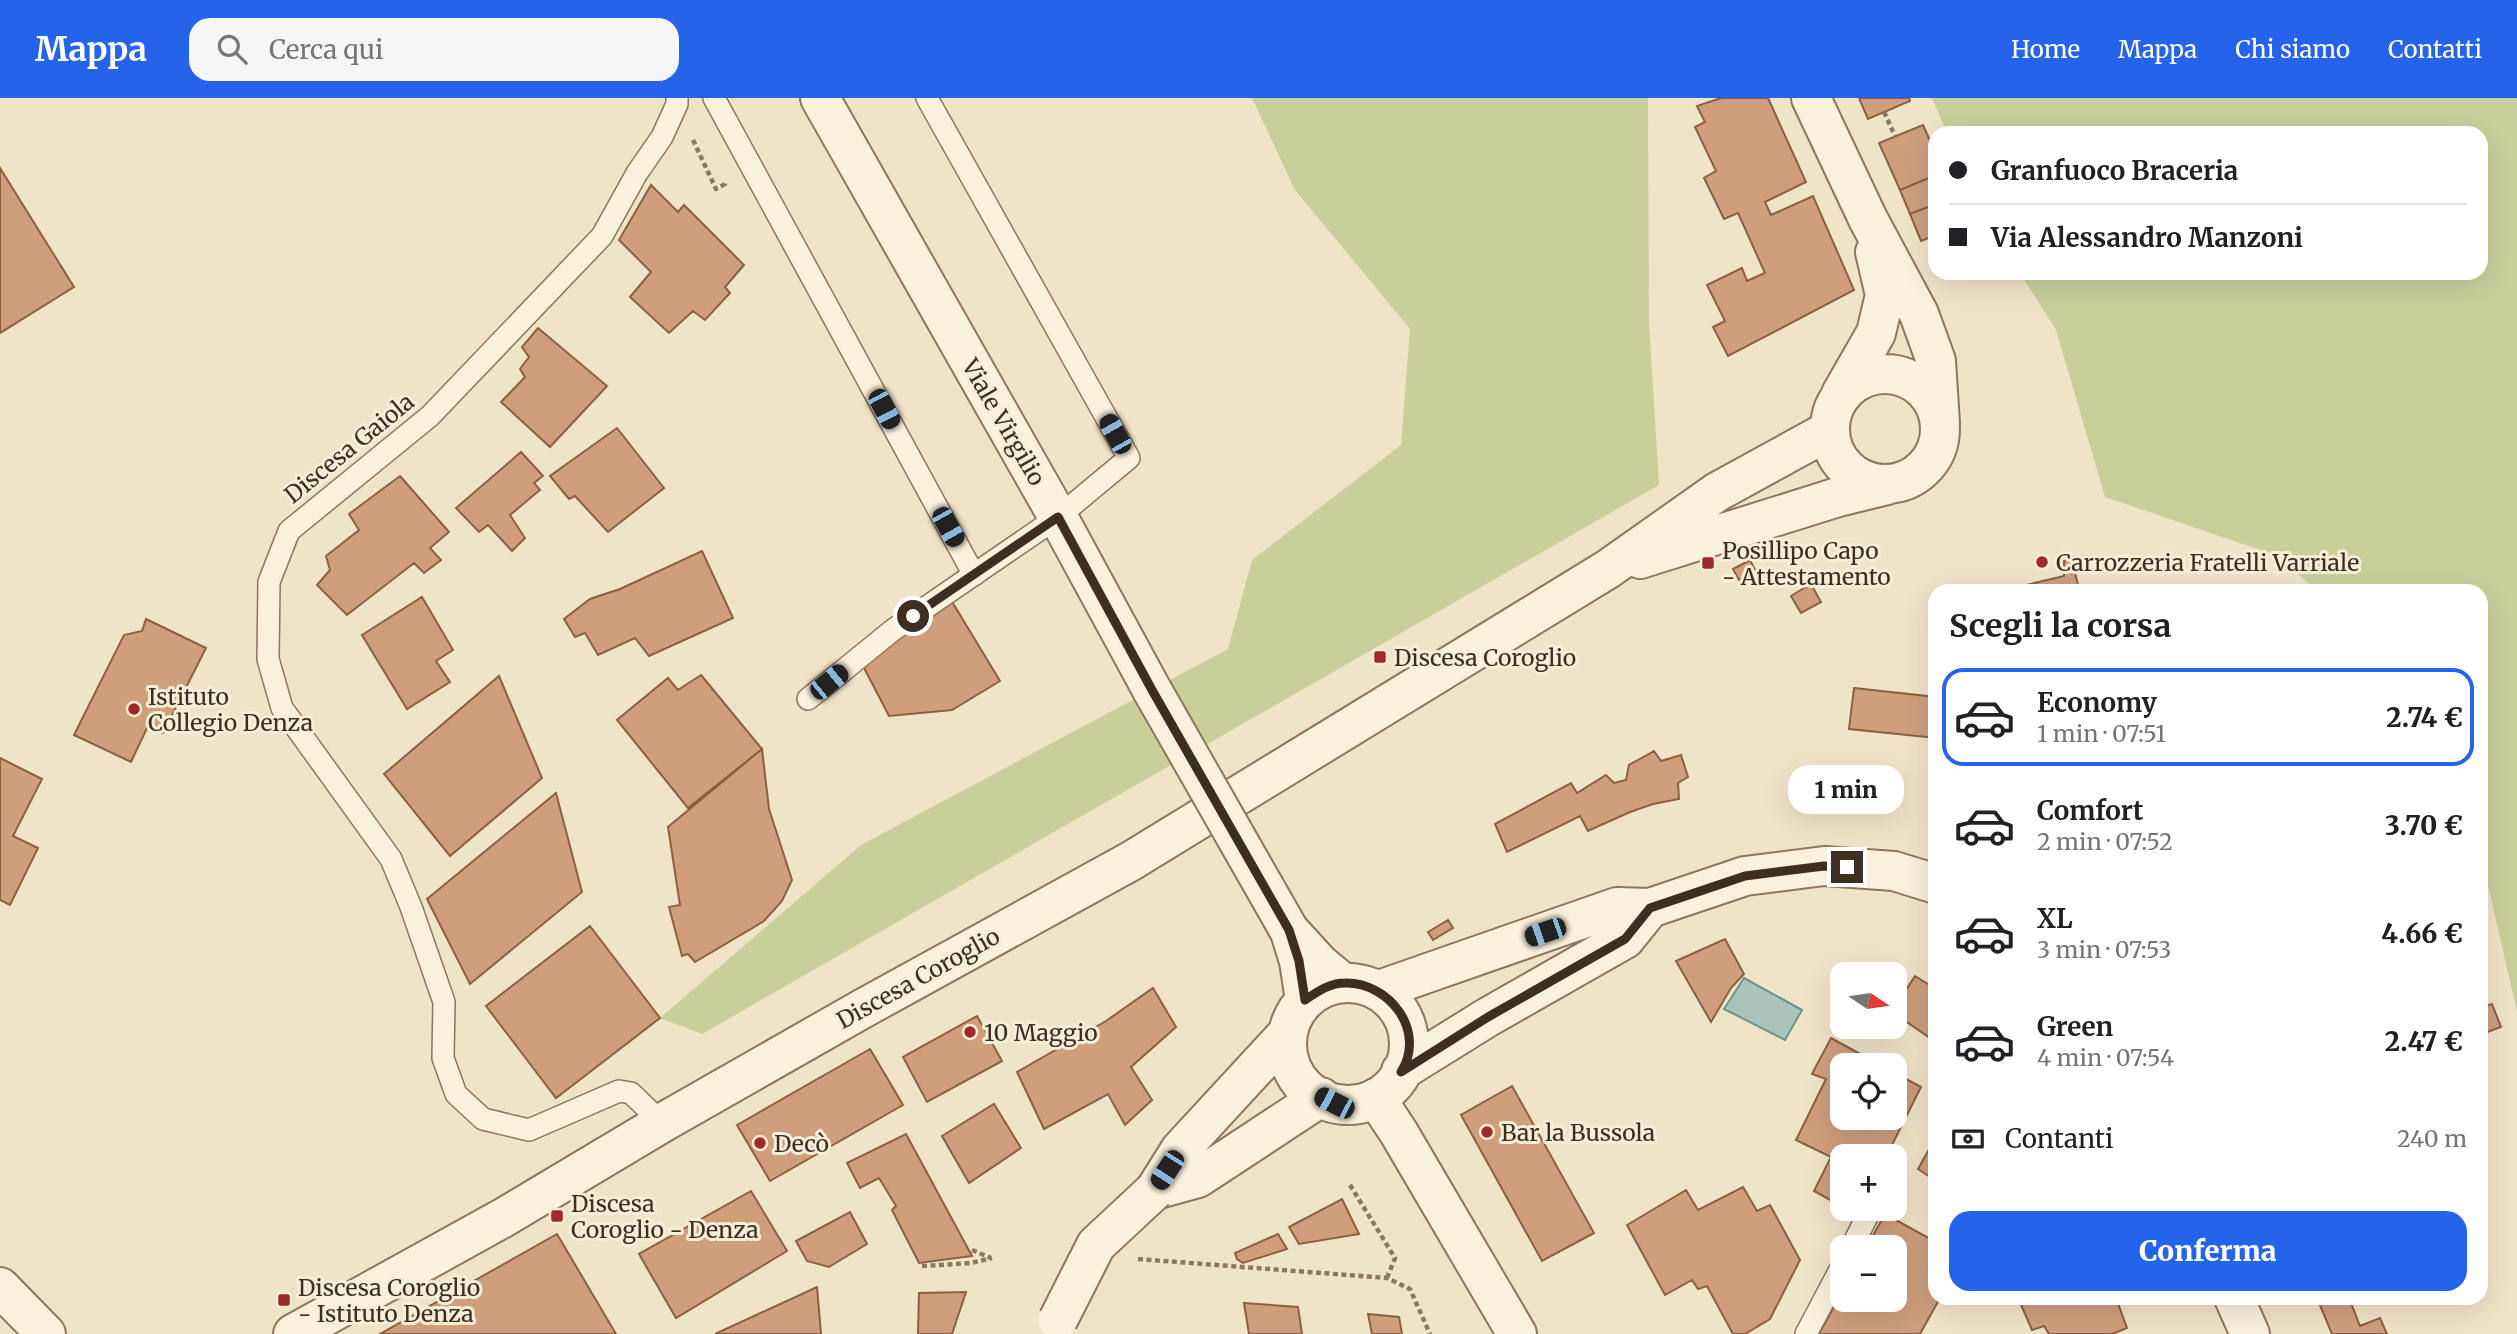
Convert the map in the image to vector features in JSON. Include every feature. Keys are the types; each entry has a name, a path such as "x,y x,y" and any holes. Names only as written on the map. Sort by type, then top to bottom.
{"street":[{"name":"Viale Virgilio","path":"820,98 1289,930 1299,961 1296,1017"},
{"path":"1811,98 1868,219 1919,314 1936,362 1939,442 1920,472 1887,485 1870,483 1853,475 1840,463 1832,447 1835,413 1876,333 1885,295 1868,219"},
{"path":"1835,413 1854,383 1871,376 1890,374 1908,379 1923,390 1935,405 1940,423"},
{"name":"Discesa Coroglio","path":"293,1334 503,1218 662,1123 862,1009 1131,861 1608,569 1835,413"},
{"name":"Discesa Coroglio","path":"1608,569 1838,497 1887,485"},
{"path":"1056,1327 1096,1245 1154,1190 1180,1150 1323,988 1361,986 1617,907 1650,908 1745,876 1824,866 1894,871 1928,882"},
{"path":"1401,1072 1488,1017 1625,939 1650,908"},
{"name":"Viale Virgilio","path":"1289,930 1321,964 1361,986"},
{"path":"1296,1017 1288,1054 1295,1074 1309,1091 1334,1103 1355,1105 1376,1098 1395,1083 1406,1065 1409,1043 1406,1023 1395,1004 1361,986"},
{"path":"1154,1190 1198,1178 1321,1097"},
{"path":"1376,1098 1517,1334"},
{"path":"0,1287 46,1334"},
{"path":"2237,1305 2250,1334"}],"lane":[{"name":"Discesa Gaiola","path":"662,1123 631,1093 619,1091 529,1130 483,1119 456,1094 443,1058 444,1002 391,859 282,708 268,659 269,582 289,531 430,416 602,236 636,173 662,137 677,104 677,98"},
{"path":"714,98 974,575"},
{"path":"808,699 893,630 1058,517 1129,458 927,98"},
{"path":"1806,1334 1830,1289"}],"path":[{"path":"1884,112 1895,136"},
{"path":"1350,1185 1395,1258 1387,1278"},
{"path":"922,1266 971,1263 992,1258 972,1250"},
{"path":"1135,1259 1387,1278 1410,1289 1430,1334"}],"green space":[{"path":"1252,98 1648,98 1649,322 1659,485 702,1034 660,1018 861,845 1228,649 1252,560 1401,445 1410,329 1295,190"},
{"path":"1932,98 2517,98 2517,1012 2488,885 2488,584 2309,584 2278,556 2105,497 2056,330 2024,280 2488,280 2488,126 1944,126"}],"water":[{"path":"1744,978 1802,1010 1785,1040 1724,1009"}],"building":[{"path":"1721,98 1768,98 1806,182 1765,202 1771,215 1813,196 1854,290 1728,356 1713,327 1725,321 1707,285 1742,268 1747,281 1765,273 1738,213 1724,219 1704,178 1716,171 1695,127 1705,122 1697,106"},
{"path":"1859,98 1909,98 1910,101 1868,119"},
{"path":"1923,125 1928,136 1928,178 1900,190 1879,143"},
{"path":"0,168 74,287 0,333"},
{"path":"1928,178 1928,207 1910,214 1900,190"},
{"path":"651,185 678,212 684,205 744,265 725,287 730,293 705,320 693,311 669,333 630,297 651,272 619,240"},
{"path":"1928,207 1928,238 1921,241 1910,214"},
{"path":"538,328 607,386 550,447 501,402 525,377 520,369 529,357 522,347"},
{"path":"617,428 664,488 608,532 575,496 569,499 550,476"},
{"path":"521,452 543,476 534,483 540,490 510,515 525,538 512,551 488,525 479,532 456,508"},
{"path":"400,476 449,532 430,548 441,560 424,573 414,563 347,615 317,585 330,570 326,556 359,530 349,514"},
{"path":"702,551 733,618 649,656 635,638 598,655 585,633 575,637 564,619 590,599 620,589"},
{"path":"2085,556 2089,569 2075,573 2078,584 2031,584 2064,576 2064,561"},
{"path":"1750,560 1756,572 1739,580 1733,569"},
{"path":"1811,584 1821,602 1801,613 1791,596"},
{"path":"948,595 1000,681 952,710 889,716 863,666"},
{"path":"422,597 453,650 436,661 450,682 407,709 362,635"},
{"path":"146,619 206,648 163,733 148,726 131,762 74,735 124,635 142,631"},
{"path":"701,675 762,749 688,808 617,720 668,678 678,690"},
{"path":"499,676 542,778 450,856 384,774"},
{"path":"1854,688 1928,696 1928,737 1849,729"},
{"path":"762,749 769,809 792,880 782,901 764,921 695,962 688,954 682,956 669,907 680,905 668,827"},
{"path":"1654,751 1661,761 1681,755 1688,777 1678,783 1679,799 1630,812 1588,831 1580,816 1507,852 1495,824 1571,783 1577,793 1606,775 1614,783 1626,780 1629,765"},
{"path":"0,758 42,779 13,836 38,848 10,905 0,900"},
{"path":"556,793 582,892 470,984 427,899"},
{"path":"1448,920 1453,928 1433,940 1428,932"},
{"path":"590,926 660,1018 556,1098 486,1006"},
{"path":"1725,939 1744,974 1731,988 1711,1022 1676,961"},
{"path":"1915,976 1928,984 1928,1037 1908,1023 1908,987"},
{"path":"1153,988 1176,1027 1131,1067 1152,1100 1125,1125 1108,1094 1044,1129 1017,1072 1106,1021"},
{"path":"2492,1004 2501,1027 2488,1032 2488,1005"},
{"path":"977,1016 1002,1061 927,1102 903,1057"},
{"path":"1830,1040 1858,1053 1830,1053 1830,1130 1900,1130 1892,1144 1830,1144 1830,1157 1796,1140 1826,1079 1812,1074"},
{"path":"870,1049 903,1105 770,1181 737,1125"},
{"path":"1907,1079 1921,1087 1907,1115"},
{"path":"1512,1086 1594,1233 1542,1261 1461,1115"},
{"path":"994,1104 1021,1148 969,1183 942,1136"},
{"path":"906,1134 972,1256 919,1263 892,1210 896,1206 879,1178 860,1188 847,1163"},
{"path":"1928,1151 1928,1176 1918,1169"},
{"path":"1830,1159 1830,1200 1814,1191"},
{"path":"1743,1187 1757,1211 1770,1205 1800,1260 1770,1319 1745,1334 1733,1334 1707,1286 1698,1289 1692,1280 1665,1295 1627,1225 1686,1190 1698,1210"},
{"path":"751,1191 787,1251 676,1318 639,1254"},
{"path":"1342,1199 1359,1234 1299,1244 1289,1227"},
{"path":"850,1212 867,1244 829,1267 807,1261 796,1241"},
{"path":"1881,1221 1898,1221 1928,1238 1928,1305 1936,1305 1920,1334 1819,1334 1831,1312 1907,1312 1907,1235 1873,1235"},
{"path":"557,1234 616,1334 380,1334"},
{"path":"1278,1234 1287,1249 1243,1263 1237,1259 1235,1253"},
{"path":"817,1287 821,1334 715,1334"},
{"path":"966,1292 952,1334 918,1334 919,1293"},
{"path":"1244,1303 1298,1307 1302,1334 1249,1334"},
{"path":"2021,1305 2119,1305 2127,1328 2112,1334 2049,1334 2044,1326 2032,1330"},
{"path":"2320,1305 2352,1305 2360,1326 2380,1318 2387,1334 2332,1334"},
{"path":"1368,1314 1399,1317 1402,1334 1372,1334"}],"place":[{"name":"Carrozzeria Fratelli Varriale","path":"2042,562"},
{"name":"Posillipo Capo - Attestamento","path":"1708,563"},
{"name":"Discesa Coroglio","path":"1380,657"},
{"name":"Istituto Collegio Denza","path":"134,709"},
{"name":"10 Maggio","path":"970,1032"},
{"name":"Bar la Bussola","path":"1487,1132"},
{"name":"Decò","path":"760,1143"},
{"name":"Discesa Coroglio - Denza","path":"557,1216"},
{"name":"Discesa Coroglio - Istituto Denza","path":"284,1300"}],"route":[{"path":"913,616 1058,517 1152,690 1289,930 1299,961 1305,1000 1323,988 1343,983 1379,990 1395,1004 1406,1023 1409,1043 1406,1065 1401,1072 1488,1017 1625,939 1650,908 1745,876 1824,866 1847,867"}]}
